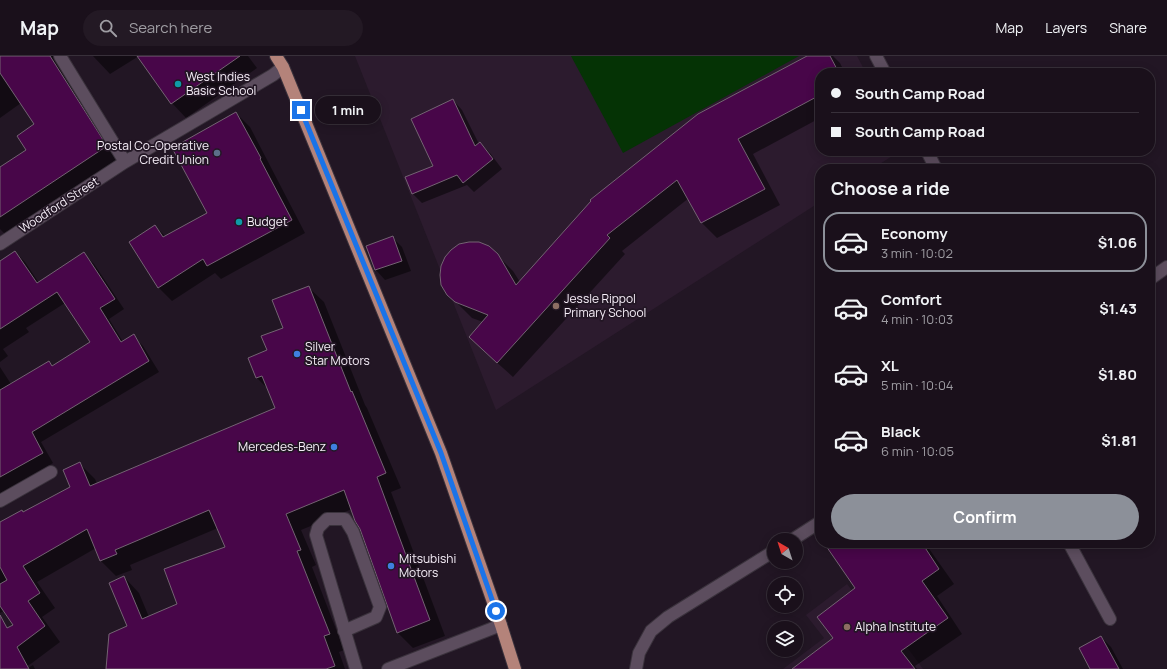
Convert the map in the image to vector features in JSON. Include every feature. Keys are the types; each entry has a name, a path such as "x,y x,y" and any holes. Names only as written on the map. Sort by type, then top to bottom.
{"main road":[{"path":"276,56 283,67 441,453 515,669"}],"street":[{"path":"60,56 125,162"},
{"path":"876,56 882,68"},
{"name":"Woodford Street","path":"0,244 125,162 273,75 283,67"},
{"path":"1155,275 1167,267"},
{"path":"0,501 51,472"},
{"path":"344,631 376,617 380,607 353,532 345,519 327,519 318,528 316,535 344,631 356,669"},
{"path":"803,533 815,525"},
{"path":"1072,548 1110,619"},
{"path":"636,669 639,653 651,631 668,617 767,555"},
{"path":"388,669 501,625"}],"shaded area":[{"name":"Jessle Rippol Primary School","path":"355,56 857,56 863,68 815,68 815,156 892,156 880,164 815,164 815,205 496,410"},
{"name":"Alpha Institute","path":"847,584 899,653 907,647 923,669 783,669 799,657 803,657 803,654 824,638 806,615"}],"green space":[{"path":"571,56 799,56 623,153"}],"building":[{"path":"0,56 50,56 107,146 0,217 0,167 26,150 17,136 34,124 0,73"},
{"name":"West Indies Basic School","path":"137,56 240,56 171,104"},
{"path":"807,56 830,56 836,68 815,68 815,98 738,139 765,189 701,223 677,180 607,235 610,238 497,363 469,337 488,315 455,302 447,295 441,285 441,266 445,257 459,244 479,242 489,246 498,254 516,285 591,201 590,200 698,114"},
{"path":"453,99 475,146 480,142 493,159 463,183 457,175 412,194 405,177 433,166 411,119"},
{"path":"236,112 292,220 207,266 203,259 158,288 129,242 155,225 163,237 207,213 172,148"},
{"path":"393,236 402,261 375,270 366,246"},
{"path":"15,251 37,283 84,252 115,299 100,308 121,342 134,334 149,361 32,432 43,453 0,477 0,390 49,361 52,366 90,342 57,292 0,329 0,261"},
{"path":"309,286 351,392 352,391 386,473 377,477 430,620 397,633 360,529 355,521 344,490 286,514 301,550 297,551 330,634 324,636 335,666 326,669 106,669 109,634 127,626 109,583 124,576 142,619 177,604 164,569 225,547 209,510 115,550 117,554 100,561 87,529 23,566 40,593 28,601 45,626 17,647 29,669 0,669 0,615 7,628 13,625 0,606 0,584 7,580 0,567 0,522 22,510 23,512 70,487 63,470 80,462 90,486 275,408 262,376 256,378 248,358 267,350 261,336 283,328 272,300"},
{"path":"827,548 925,548 939,569 922,581 948,618 901,651 915,669 792,669 833,638 817,617 855,588"},
{"path":"1101,636 1119,669 1090,669 1079,648"}],"place":[{"name":"West Indies Basic School","path":"178,84"},
{"name":"Postal Co-Operative Credit Union","path":"217,153"},
{"name":"Budget","path":"239,222"},
{"name":"Jessle Rippol Primary School","path":"556,306"},
{"name":"Silver Star Motors","path":"297,354"},
{"name":"Mercedes-Benz","path":"334,447"},
{"name":"Mitsubishi Motors","path":"391,566"},
{"name":"Alpha Institute","path":"847,627"}],"route":[{"path":"301,110 441,453 496,611"}]}
